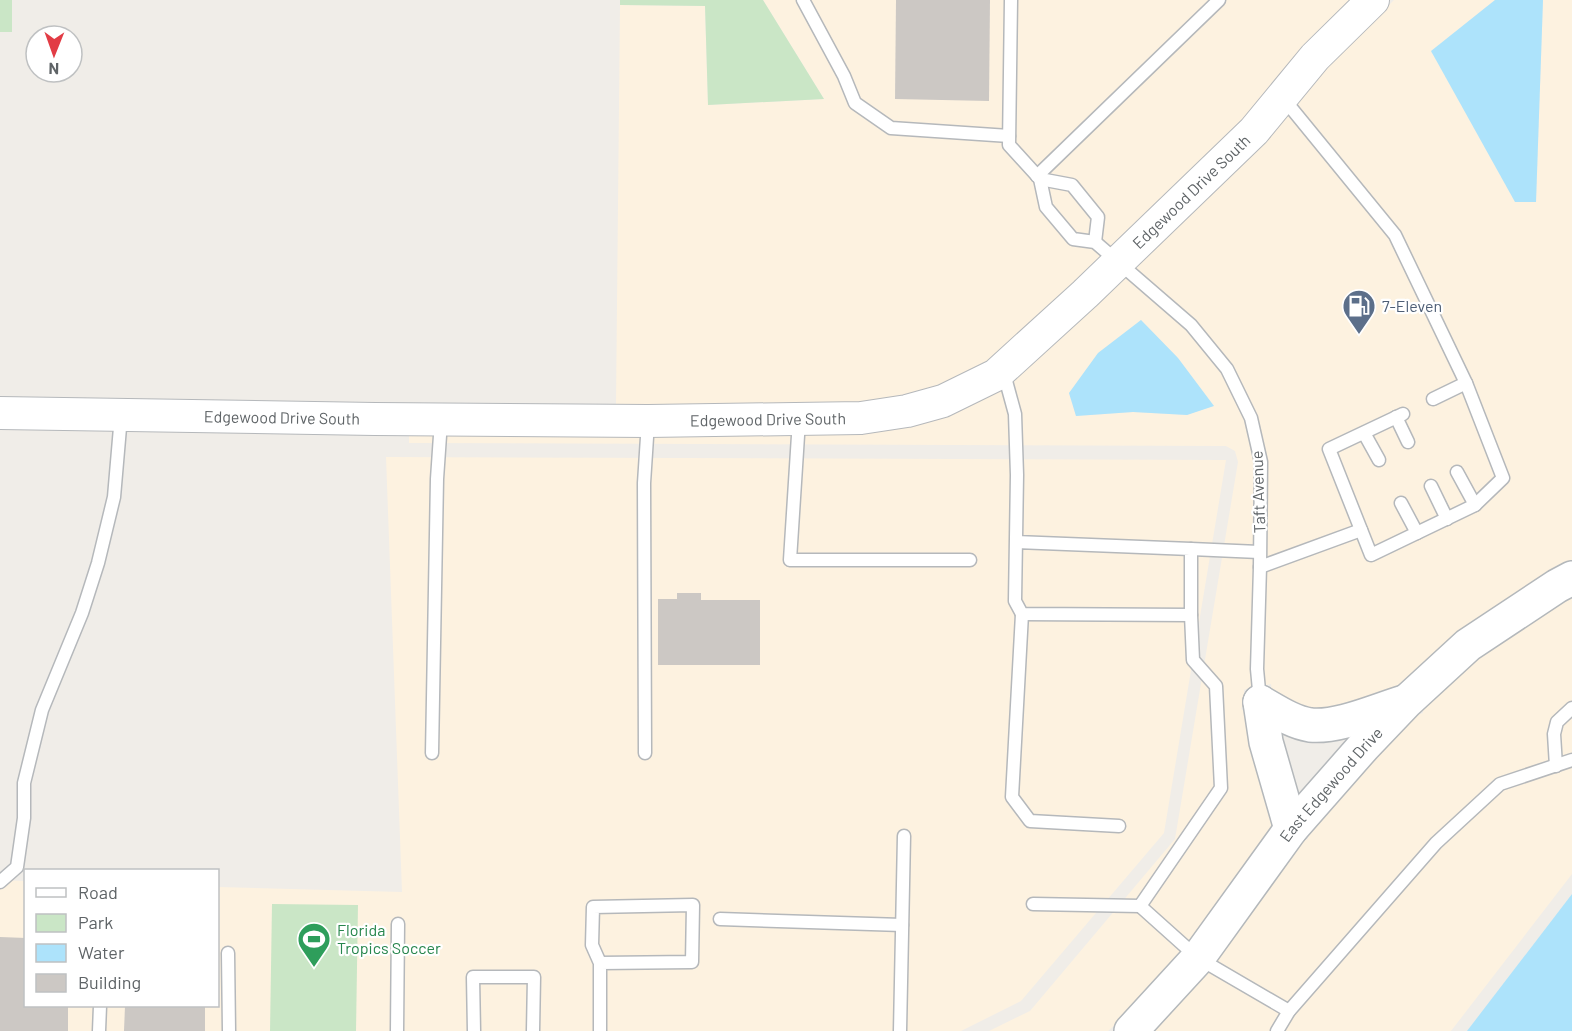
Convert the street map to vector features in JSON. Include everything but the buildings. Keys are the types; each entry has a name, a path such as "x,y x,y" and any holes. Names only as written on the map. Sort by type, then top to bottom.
{"main road":[{"name":"East Edgewood Drive","path":"1131,1031 1198,958 1291,829 1406,702 1468,645 1572,578"},
{"path":"1260,702 1296,721 1311,725 1328,725 1406,702"},
{"path":"1260,702 1266,742 1291,829"}],"street":[{"name":"Edgewood Drive South","path":"0,413 648,421 861,418 907,411 943,401 996,375 1118,263 1254,131 1315,57 1366,2"}],"lane":[{"path":"803,0 844,76 855,103 891,128 1009,136"},
{"path":"1011,0 1009,145 1038,178 1046,207 1073,239 1095,242 1098,217 1072,185 1038,178"},
{"path":"1038,178 1219,0"},
{"path":"1282,97 1395,235 1466,383 1503,478 1475,505 1371,555 1329,449 1399,416 1408,442"},
{"name":"Taft Avenue","path":"1095,242 1191,325 1227,369 1251,418 1261,462 1257,669 1260,702"},
{"path":"1003,369 1015,414 1017,475 1015,601 1022,614 1012,797 1030,821 1119,826"},
{"path":"1433,399 1466,383"},
{"path":"0,882 17,867 24,818 24,783 42,710 82,614 98,563 114,497 122,415"},
{"path":"799,418 790,560 970,560"},
{"path":"432,753 437,479 441,420"},
{"path":"645,753 644,483 648,421"},
{"path":"1364,433 1378,460"},
{"path":"1457,472 1475,505"},
{"path":"1431,486 1447,519"},
{"path":"1401,503 1417,533"},
{"path":"1260,567 1361,530"},
{"path":"1016,542 1259,552"},
{"path":"1140,906 1221,788 1215,686 1193,660 1191,549"},
{"path":"1022,614 1191,615"},
{"path":"1556,766 1554,734 1557,722 1572,708"},
{"path":"1277,1031 1289,1011 1436,843 1500,784 1572,760"},
{"path":"900,1031 904,836"},
{"path":"1033,904 1140,906 1198,958 1289,1011"},
{"path":"600,963 692,962 693,905 592,907 592,945 600,963 600,1031"},
{"path":"720,920 902,925"},
{"path":"397,1031 398,924"},
{"path":"228,953 229,1031"},
{"path":"474,1031 473,977 534,977 533,1031"},
{"path":"99,1031 100,1007"}],"shaded area":[{"path":"763,0 1351,0 1244,120 1109,251 988,361 938,386 904,396 860,402 616,405 620,5 705,6 708,105 824,99"},
{"path":"1394,0 1495,0 1431,52 1536,202 1543,0 1572,0 1572,561 1550,572 1399,687 1326,710 1312,709 1293,703 1272,692 1271,684 1262,686 1254,681 1250,688 1244,690 1245,700 1241,709 1247,713 1275,825 1187,947 1125,1016 1108,1031 989,1031 1030,1011 1175,839 1238,462 1235,451 1226,446 409,443 409,435 618,437 861,433 908,427 949,415 1325,69","holes":["1141,320 1178,358 1213,406 1187,415 1133,412 1076,416 1069,393"]},
{"path":"386,457 1226,460 1164,833 1021,1001 961,1031 0,1031 0,880 24,881 24,1007 219,1007 219,887 402,892"},
{"path":"1572,596 1572,874 1451,1031 1151,1031 1299,842 1308,839 1307,833 1411,717 1423,713 1422,708 1476,658"}],"green space":[{"path":"0,0 12,0 12,32 0,32"},
{"path":"620,0 763,0 824,99 708,105 705,6 620,5"},
{"name":"Florida Tropics Soccer","path":"272,904 358,905 356,1031 270,1031"}],"water":[{"path":"1495,0 1543,0 1536,202 1515,202 1431,51"},
{"path":"1141,320 1178,358 1214,406 1187,415 1133,412 1076,416 1069,393 1098,353"},
{"path":"1572,894 1572,1031 1467,1031"}],"place":[{"name":"7-Eleven","path":"1359,335"},
{"name":"Florida Tropics Soccer","path":"314,968"}]}
